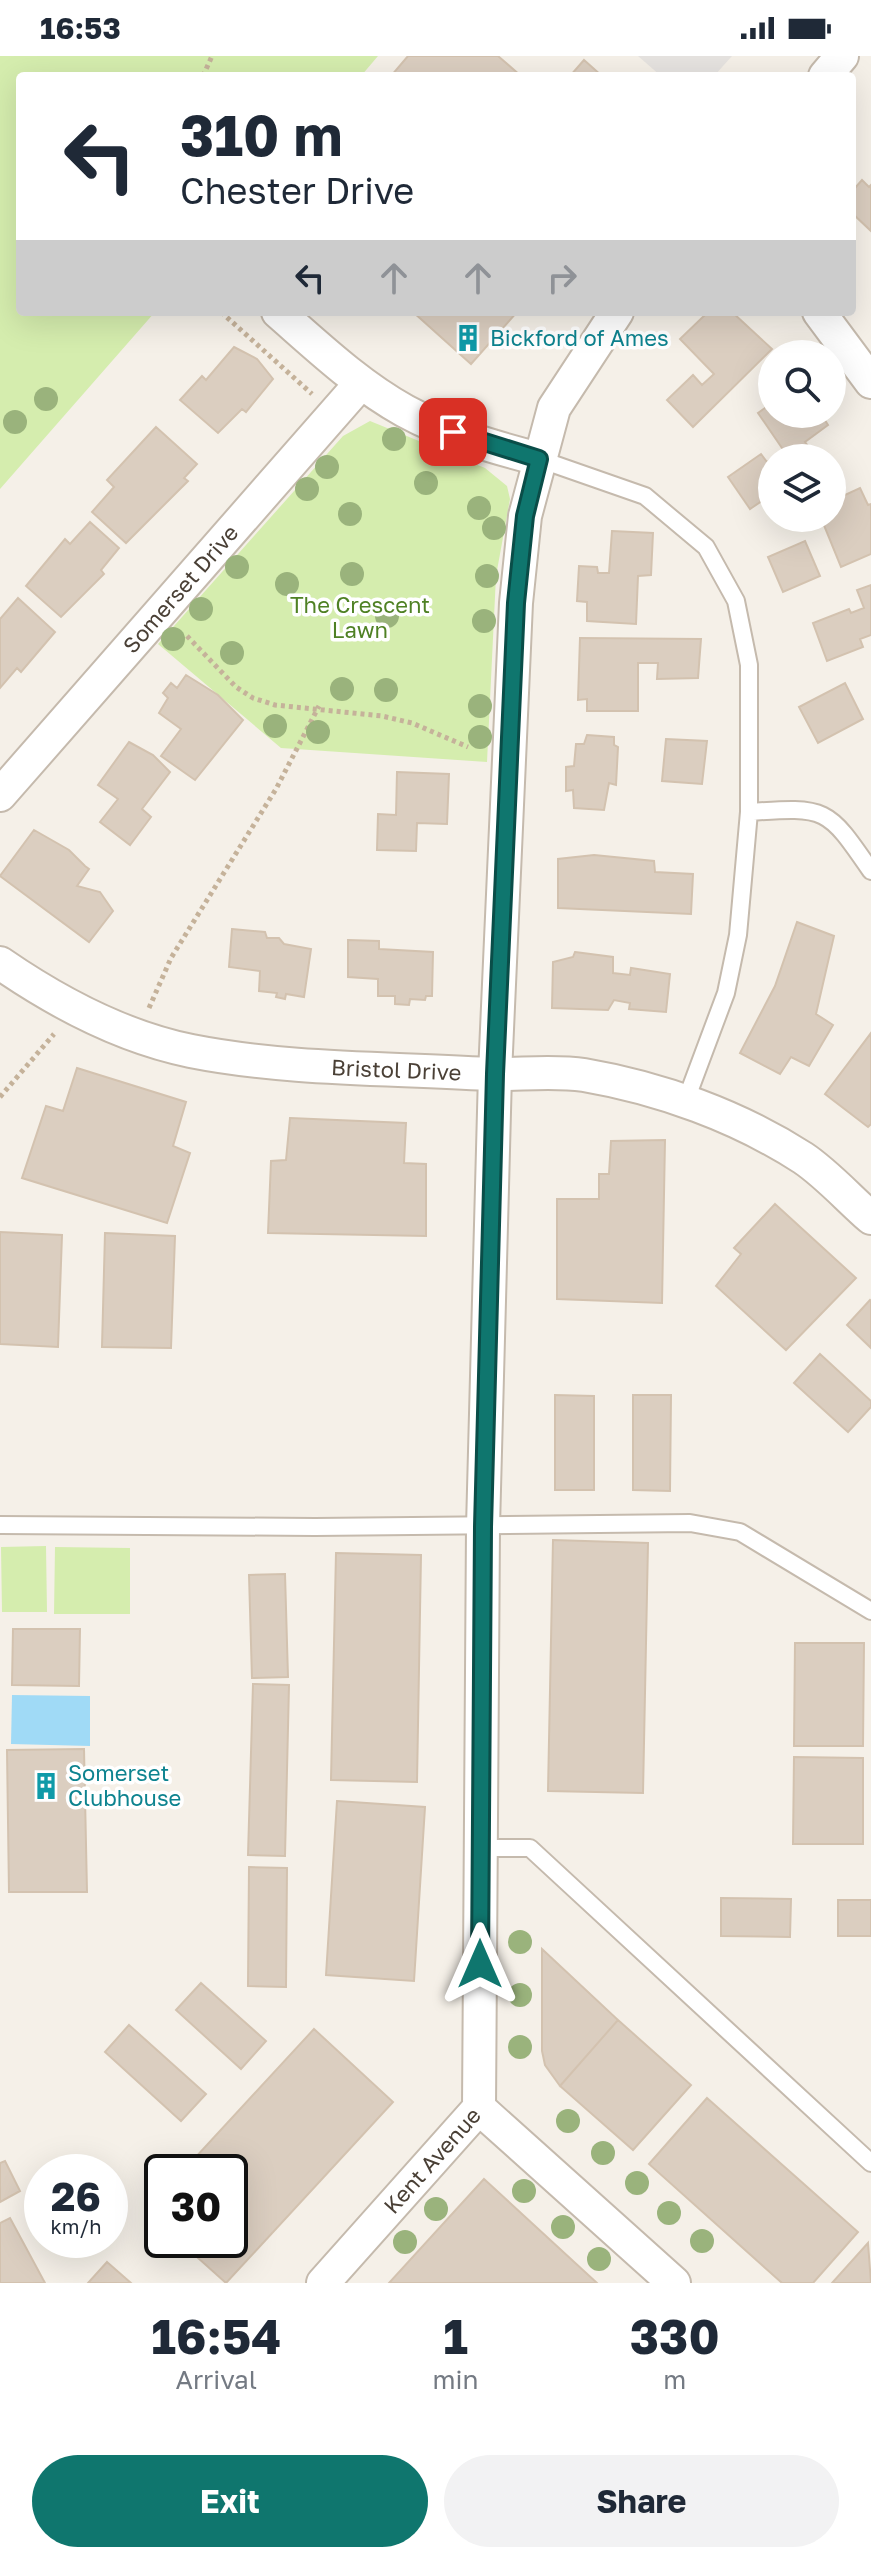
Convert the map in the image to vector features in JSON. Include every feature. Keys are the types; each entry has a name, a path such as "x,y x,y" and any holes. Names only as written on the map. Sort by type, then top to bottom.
{"street":[{"path":"828,72 842,56"},
{"path":"283,316 361,383 409,413 476,442 539,459"},
{"name":"Kent Avenue","path":"323,2283 479,2108 483,1527 495,1074 516,603 525,516 554,408 614,316"},
{"path":"822,316 871,382"},
{"name":"Somerset Drive","path":"0,795 361,383"},
{"name":"Bristol Drive","path":"0,963 73,1007 137,1035 191,1051 277,1062 495,1074 582,1075 686,1100 730,1119 804,1159 871,1218"},
{"path":"479,2108 674,2283"}],"lane":[{"path":"539,459 645,496 706,547 736,601 749,665 749,812 738,935 726,993 686,1100"},
{"path":"749,812 806,808 838,823 871,871"},
{"path":"0,1525 483,1527 690,1523 740,1532 871,1611"},
{"path":"481,1848 530,1848 871,2163"}],"path":[{"path":"225,316 317,399"},
{"path":"187,636 236,687 253,698 275,705 319,706 412,723 468,747"},
{"path":"137,1035 171,958 276,789 319,706"},
{"path":"0,1097 53,1037 73,1007"}],"green space":[{"path":"0,56 378,56 364,72 16,72 16,316 151,316 0,489"},
{"name":"The Crescent Lawn","path":"370,421 485,468 507,486 510,499 496,576 487,762 281,748 158,644 343,436"},
{"path":"46,1546 47,1612 2,1612 1,1547"},
{"path":"55,1547 130,1548 130,1614 54,1614"}],"shaded area":[{"path":"638,56 732,56 718,72 656,72"}],"water":[{"path":"12,1695 90,1696 90,1746 11,1744"}],"building":[{"path":"408,56 498,56 516,72 394,72"},
{"path":"584,60 598,72 574,72"},
{"path":"862,180 869,187 871,185 871,231 856,217 856,187"},
{"name":"Bickford of Ames","path":"417,316 513,316 471,364"},
{"path":"704,316 736,316 762,340 758,340 758,363 693,427 667,400 693,375 702,385 714,374 680,339"},
{"path":"234,347 257,359 273,379 246,412 242,409 218,433 180,400 202,376 206,380"},
{"path":"156,427 197,464 184,478 188,481 126,543 92,512 114,487 107,480"},
{"path":"768,428 824,428 805,442 806,444 779,444"},
{"path":"758,456 758,504 750,509 728,477"},
{"path":"860,488 868,505 871,504 871,554 841,567 827,532 846,532 846,494"},
{"path":"90,522 119,548 101,570 104,574 61,617 26,586 65,539 70,544"},
{"path":"612,531 653,533 651,575 638,576 636,624 587,621 587,602 577,601 579,566 597,567 598,573 609,573"},
{"path":"805,541 820,576 783,592 768,557"},
{"path":"871,585 871,635 860,639 863,647 827,661 813,623 849,609 851,613 864,608 857,590"},
{"path":"18,598 55,632 21,672 17,668 0,688 0,619"},
{"path":"580,638 701,639 698,678 657,679 658,663 638,663 638,711 587,711 587,699 578,700"},
{"path":"186,675 218,695 243,720 195,780 161,756 181,729 159,713 168,698 163,693 171,683 177,688"},
{"path":"845,683 863,719 818,743 799,707"},
{"path":"587,735 614,737 614,745 618,747 616,785 609,783 604,810 574,808 573,790 566,791 566,767 574,766 576,744 584,744"},
{"path":"666,739 707,741 702,784 662,781"},
{"path":"129,742 153,755 170,772 142,809 151,817 130,845 100,822 118,799 98,785"},
{"path":"397,772 449,774 447,824 417,823 416,851 377,850 378,814 396,815"},
{"path":"34,830 69,850 89,869 77,886 100,892 113,911 89,942 0,876"},
{"path":"594,855 654,861 655,872 693,874 691,914 558,908 558,859"},
{"path":"797,922 834,936 816,1014 833,1025 809,1066 791,1057 780,1074 740,1053 775,986"},
{"path":"232,929 265,932 267,938 279,938 284,944 311,949 304,997 286,994 285,999 276,997 277,993 259,991 260,971 229,967"},
{"path":"348,940 379,941 379,949 433,952 432,996 426,996 425,1000 410,999 409,1005 395,1004 395,996 378,996 378,979 348,977"},
{"path":"575,952 613,957 613,973 630,975 631,968 670,974 666,1012 629,1009 630,1003 614,1000 608,1010 552,1008 553,962 573,957"},
{"path":"871,1033 871,1124 868,1127 825,1094"},
{"path":"77,1068 186,1102 173,1146 190,1153 167,1223 22,1178 46,1106 63,1111"},
{"path":"290,1118 406,1123 404,1163 426,1164 426,1236 268,1233 271,1161 286,1160"},
{"path":"665,1140 662,1303 557,1299 557,1199 599,1199 599,1174 609,1174 611,1141"},
{"path":"775,1204 856,1278 786,1350 716,1286 741,1254 734,1248"},
{"path":"0,1232 62,1235 58,1347 0,1344"},
{"path":"105,1233 175,1236 171,1348 102,1347"},
{"path":"871,1301 871,1348 847,1325"},
{"path":"820,1354 871,1401 871,1407 848,1432 794,1383"},
{"path":"555,1395 594,1396 594,1490 555,1490"},
{"path":"633,1395 671,1395 670,1491 633,1490"},
{"path":"553,1540 648,1543 643,1793 548,1791"},
{"path":"336,1553 421,1555 417,1782 331,1780"},
{"path":"285,1574 288,1677 252,1678 249,1575"},
{"path":"13,1629 80,1629 79,1686 12,1685"},
{"path":"795,1643 864,1643 863,1746 794,1746"},
{"path":"253,1684 289,1685 285,1856 248,1855"},
{"name":"Somerset Clubhouse","path":"84,1749 87,1892 9,1892 7,1750"},
{"path":"794,1757 863,1758 863,1844 793,1844"},
{"path":"337,1801 425,1807 414,1981 326,1975"},
{"path":"249,1867 287,1868 286,1987 248,1986"},
{"path":"721,1898 791,1899 790,1937 721,1936"},
{"path":"838,1900 871,1900 871,1936 838,1936"},
{"path":"542,1949 618,2020 560,2086 545,2065 542,2051"},
{"path":"201,1983 266,2041 241,2069 176,2010"},
{"path":"618,2020 691,2085 633,2150 560,2086"},
{"path":"129,2025 206,2094 181,2121 105,2052"},
{"path":"314,2029 393,2102 226,2283 198,2258 248,2258 248,2154 199,2154"},
{"path":"707,2098 858,2232 813,2283 782,2283 649,2164"},
{"path":"5,2161 20,2191 0,2202 0,2163"},
{"path":"484,2179 597,2283 389,2283"},
{"path":"10,2218 24,2244 24,2258 32,2258 45,2283 0,2283 0,2223"},
{"path":"868,2243 871,2283 832,2283"},
{"path":"107,2262 131,2283 88,2283"}],"place":[{"name":"Bickford of Ames","path":"468,338"},
{"name":"Somerset Clubhouse","path":"46,1786"}],"route":[{"path":"453,432 476,442 539,459 525,516 516,603 512,756 495,1074 483,1527 480,1964"}]}
